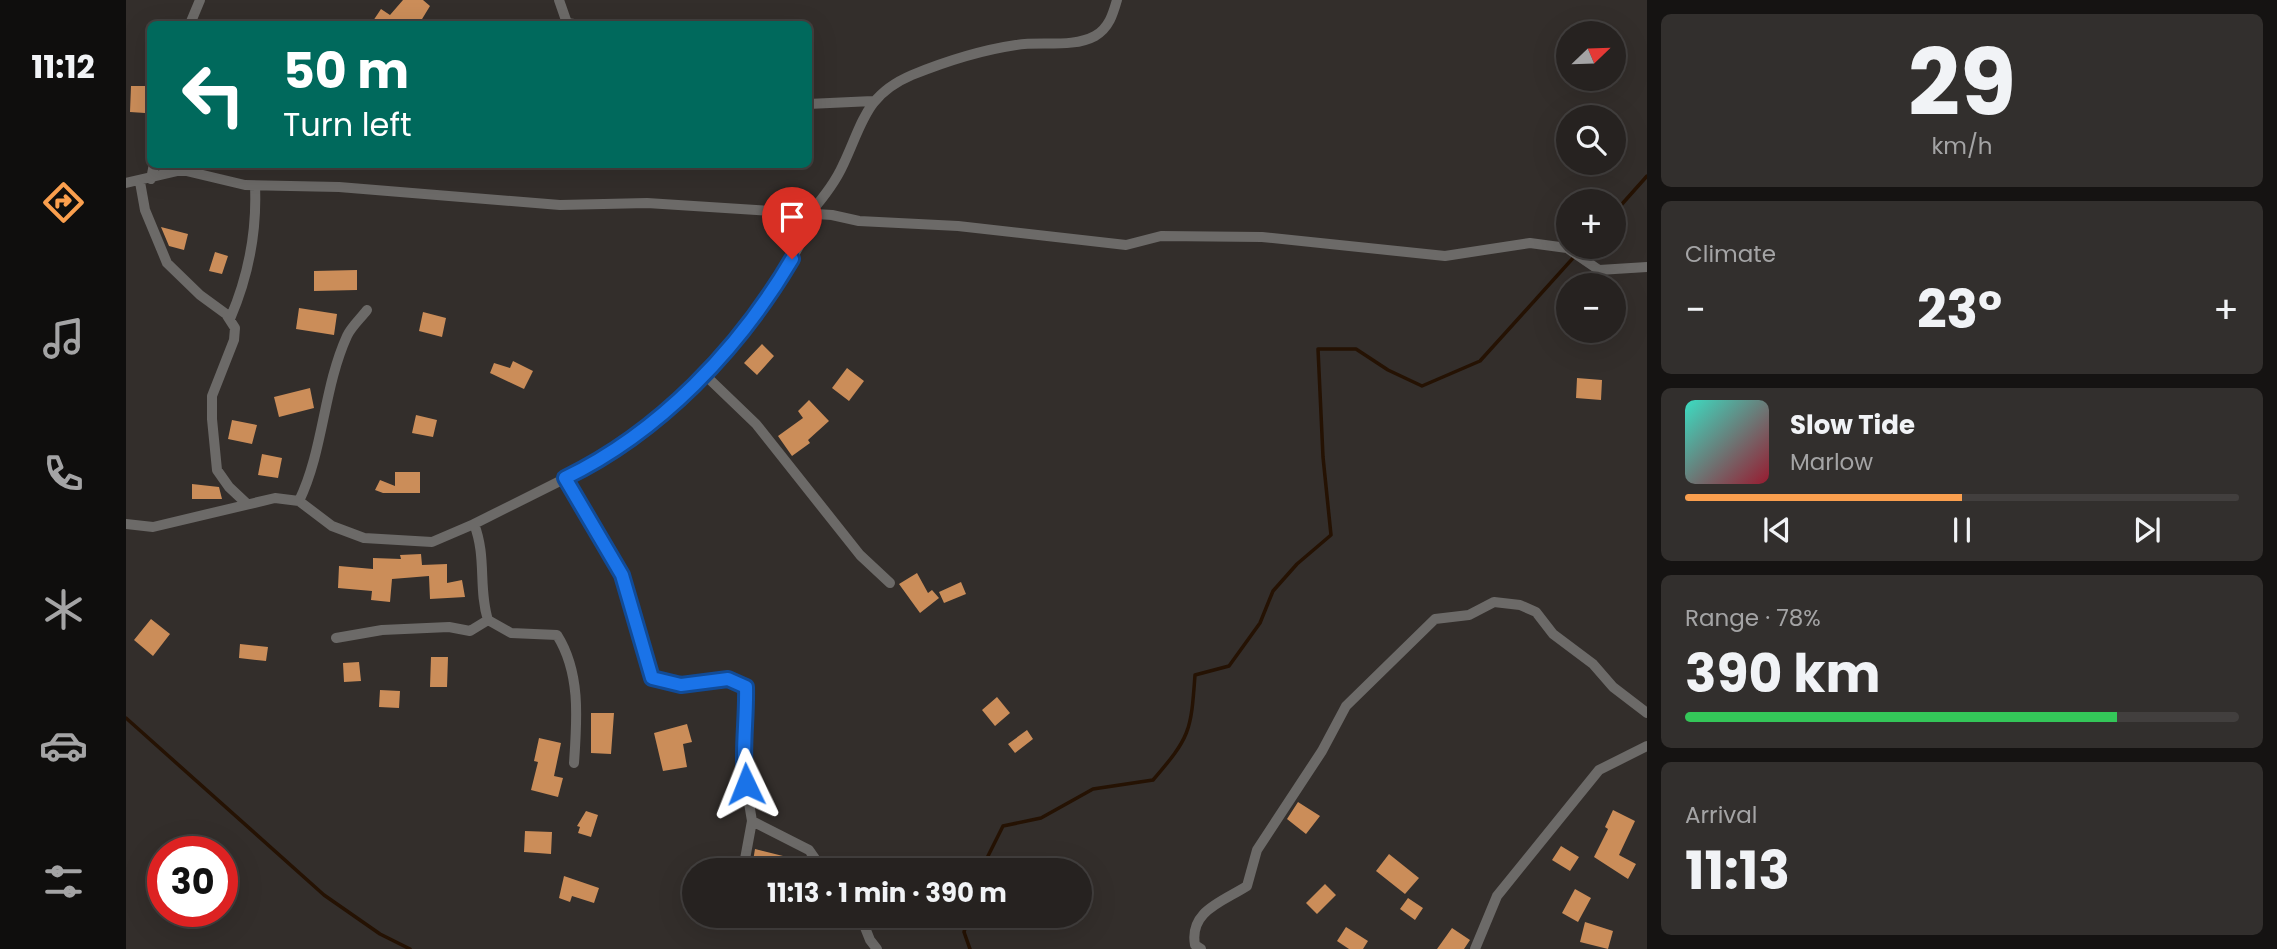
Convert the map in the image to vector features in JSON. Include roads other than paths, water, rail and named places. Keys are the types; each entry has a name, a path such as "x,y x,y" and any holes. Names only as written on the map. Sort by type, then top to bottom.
{"street":[{"path":"191,21 200,0"},
{"path":"559,0 566,21"},
{"path":"126,524 153,527 275,498 299,502 332,526 365,538 432,542 610,456 704,374 767,302 803,239 810,224 810,213 828,192 862,118 873,101 911,75 975,55 1015,45 1081,41 1094,37 1109,22 1117,0"},
{"path":"812,104 873,101"},
{"path":"152,168 145,180 145,210 167,262 200,295 230,319 235,328 234,340 212,396 214,449 217,470 229,487 246,503"},
{"path":"126,183 182,170 255,186 339,187 560,205 647,203 810,213 859,221 958,226 1126,245 1161,236 1262,237 1445,256 1530,243 1567,248 1599,270 1647,267"},
{"path":"230,319 244,286 256,217 255,186"},
{"path":"299,502 310,477 327,393 348,334 367,310"},
{"path":"704,374 756,424 860,555 890,583"},
{"path":"565,478 622,575 652,678 681,685 728,679 746,687 748,729 743,767 752,821 745,858"},
{"path":"474,524 481,542 484,573 481,596 488,620 511,634 557,635 566,648 576,688 574,764"},
{"path":"1201,949 1195,946 1193,933 1199,917 1247,886 1257,850 1322,751 1346,706 1435,619 1469,615 1494,602 1520,605 1536,612 1553,634 1593,664 1613,687 1647,713"},
{"path":"336,638 382,630 449,627 470,631 488,620"},
{"path":"1475,949 1497,897 1599,770 1647,746"},
{"path":"752,821 809,850 815,858"},
{"path":"865,928 877,949"}],"waterway":[{"path":"1626,200 1647,176"},
{"path":"987,858 1003,826 1041,818 1093,789 1153,780 1175,753 1186,733 1190,722 1195,675 1229,666 1260,623 1273,591 1297,564 1331,535 1323,457 1318,349 1356,349 1388,370 1422,386 1480,361 1572,259"},
{"path":"126,718 324,895 380,934 410,949"},
{"path":"965,928 970,949"}]}
